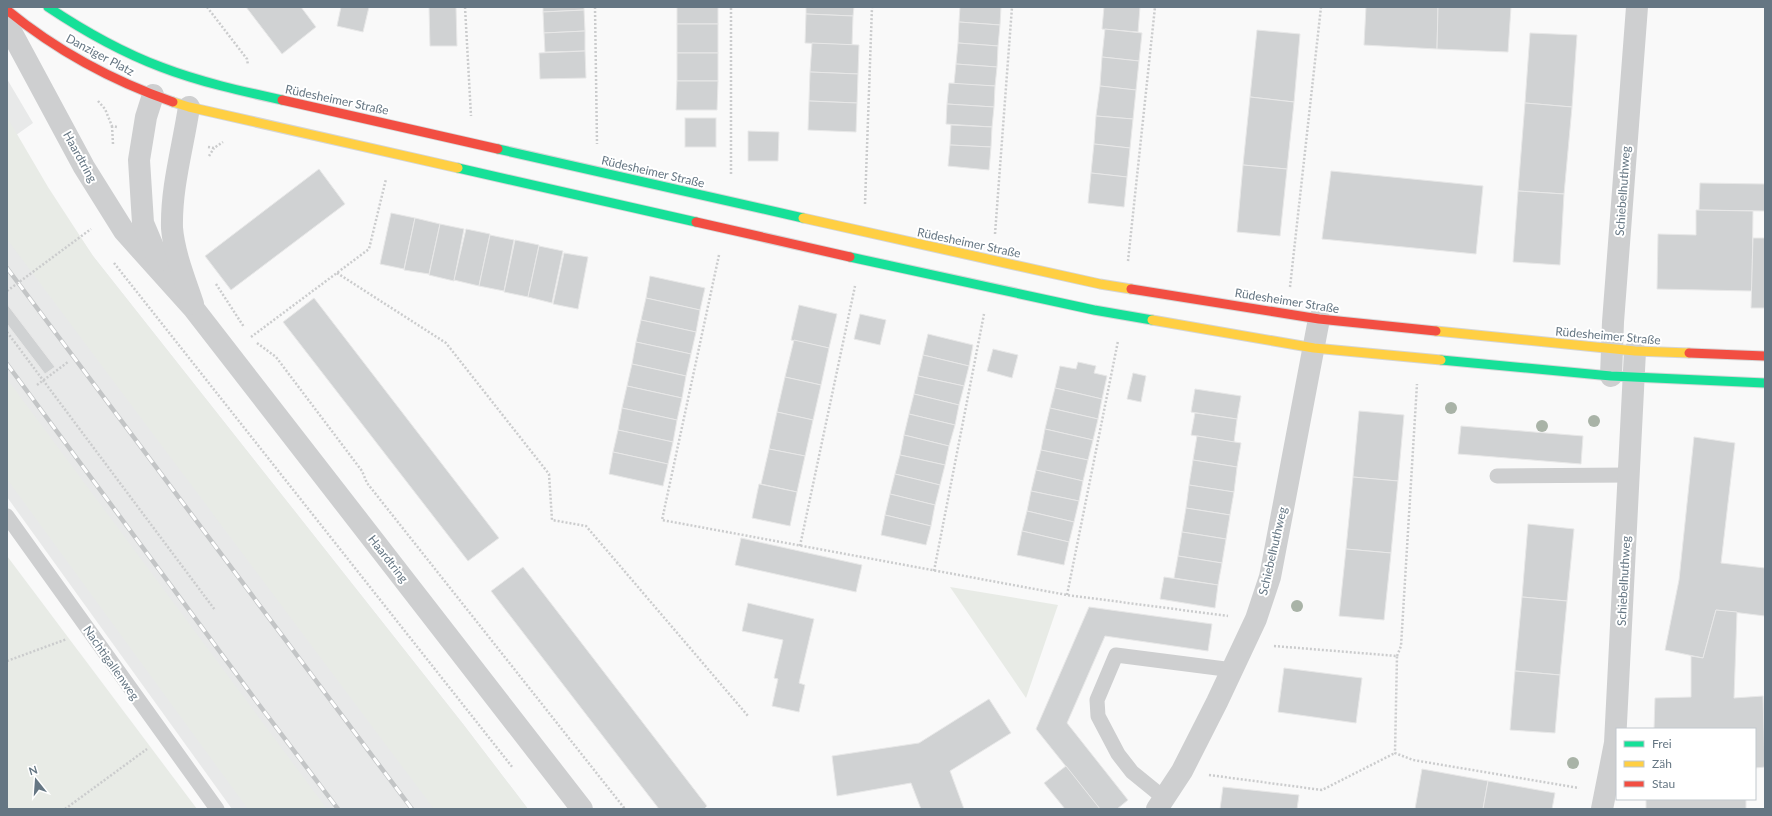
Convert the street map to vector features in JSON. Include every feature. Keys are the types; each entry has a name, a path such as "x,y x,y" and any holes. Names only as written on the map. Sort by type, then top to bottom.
{"main road":[{"name":"Danziger Platz","path":"48,7 76,26 109,44 180,75"},
{"name":"Danziger Platz","path":"7,10 37,34 90,65 186,96"},
{"path":"162,89 180,75 186,96 879,264 1094,310 1314,348 1611,376 1765,383"},
{"name":"Rüdesheimer Straße","path":"180,75 277,100 885,238 1100,284 1319,319 1635,351 1765,356"}],"street":[{"name":"Schiebelhuthweg","path":"1611,376 1637,7"},
{"name":"Haardtring","path":"7,24 84,167 124,231 194,309 582,809"},
{"name":"Haardtring","path":"162,89 146,118 139,160 143,223 168,281"},
{"name":"Haardtring","path":"186,96 172,197 172,229 179,261 194,309"},
{"name":"Schiebelhuthweg","path":"1161,804 1182,772 1246,643 1270,577 1319,319"},
{"name":"Schiebelhuthweg","path":"1604,801 1615,743 1635,377 1635,351"}],"lane":[{"path":"1497,476 1630,474"},
{"name":"Nachtigallenweg","path":"7,516 216,809"},
{"path":"1161,804 1118,754 1098,716 1097,700 1116,655 1233,670"}],"path":[{"path":"207,7 246,59 248,67"},
{"path":"465,7 471,122"},
{"path":"595,7 597,148"},
{"path":"731,7 731,176"},
{"path":"865,207 872,7"},
{"path":"995,241 1012,7"},
{"path":"1128,268 1155,7"},
{"path":"1289,294 1321,7"},
{"path":"206,161 214,148"},
{"path":"251,337 369,250 386,176"},
{"path":"7,291 91,229"},
{"path":"719,253 662,520 1068,595 1256,619"},
{"path":"337,273 446,343 549,474 552,520 586,526 748,716"},
{"path":"213,280 251,337 261,347 276,357 362,471 367,484 625,809"},
{"path":"800,546 855,284"},
{"path":"934,571 985,312"},
{"path":"7,332 215,610"},
{"path":"1068,595 1118,339"},
{"path":"1395,753 1397,656 1401,646 1418,358"},
{"path":"37,385 68,362"},
{"path":"7,661 89,631"},
{"path":"1246,643 1397,656"},
{"path":"65,809 164,737"},
{"path":"1182,772 1322,790 1395,753 1413,760 1604,801"}],"shaded area":[{"path":"7,79 33,123 12,138 93,256 463,724 528,809 232,809 7,497"},
{"path":"7,117 48,187 93,256 463,724 528,809 434,809 7,239"},
{"path":"7,379 327,809 248,809 7,479"},
{"path":"7,556 197,809 7,809"},
{"path":"950,587 1058,605 1026,698"}],"building":[{"path":"246,7 301,7 316,27 282,54"},
{"path":"341,7 369,7 363,32 337,26"},
{"path":"429,7 456,7 457,46 430,46"},
{"path":"543,7 584,7 584,10 543,12"},
{"path":"677,7 718,7 718,24 677,24"},
{"path":"806,7 854,7 853,16 806,14"},
{"path":"960,7 1001,7 1000,25 959,22"},
{"path":"1104,7 1140,7 1138,32 1102,29"},
{"path":"1366,7 1438,7 1437,49 1364,45"},
{"path":"1438,7 1511,7 1508,52 1437,49"},
{"path":"584,10 585,31 544,33 543,12"},
{"path":"806,14 853,16 852,45 805,43"},
{"path":"959,22 1000,25 998,46 958,43"},
{"path":"677,24 718,24 718,53 677,53"},
{"path":"1105,29 1142,33 1139,61 1102,57"},
{"path":"1257,30 1300,34 1294,102 1250,97"},
{"path":"585,31 585,51 545,52 544,33"},
{"path":"1530,33 1577,35 1572,107 1525,103"},
{"path":"812,43 859,45 858,74 810,72"},
{"path":"958,43 998,46 997,67 956,64"},
{"path":"585,51 586,78 540,79 539,53"},
{"path":"677,53 718,53 718,81 677,81"},
{"path":"1102,57 1139,61 1136,90 1100,86"},
{"path":"956,64 997,67 995,86 954,84"},
{"path":"810,72 858,74 857,103 809,101"},
{"path":"677,81 718,81 717,110 676,110"},
{"path":"949,83 995,86 994,107 947,104"},
{"path":"1100,86 1136,90 1133,119 1096,116"},
{"path":"1250,97 1294,102 1287,169 1243,165"},
{"path":"809,101 857,103 856,132 808,130"},
{"path":"1525,103 1572,107 1564,194 1518,191"},
{"path":"947,104 994,107 992,127 946,124"},
{"path":"1096,116 1133,119 1130,148 1094,144"},
{"path":"685,118 716,118 716,147 685,147"},
{"path":"951,125 992,127 991,147 950,145"},
{"path":"748,131 779,132 778,161 748,161"},
{"path":"1094,144 1130,148 1127,177 1091,173"},
{"path":"950,145 991,147 989,170 948,166"},
{"path":"1243,165 1287,169 1280,236 1237,232"},
{"path":"319,169 345,204 231,290 205,256"},
{"path":"1331,171 1483,186 1476,254 1322,239"},
{"path":"1091,173 1127,177 1124,207 1088,203"},
{"path":"1700,183 1765,184 1765,211 1699,210"},
{"path":"1518,191 1564,194 1560,265 1513,262"},
{"path":"1696,210 1753,211 1752,291 1657,289 1658,234 1696,235"},
{"path":"391,213 415,218 404,269 380,264"},
{"path":"415,218 440,224 429,274 404,270"},
{"path":"440,224 464,229 454,281 429,275"},
{"path":"466,229 490,234 479,286 454,280"},
{"path":"490,235 514,240 504,291 479,286"},
{"path":"1753,238 1765,238 1765,308 1751,308"},
{"path":"515,240 539,245 528,297 504,292"},
{"path":"539,246 563,251 552,303 528,297"},
{"path":"564,253 588,257 578,309 553,304"},
{"path":"650,276 705,288 700,310 646,298"},
{"path":"314,298 499,538 468,561 283,322"},
{"path":"646,298 700,310 696,332 641,320"},
{"path":"7,304 55,367 45,374 7,324"},
{"path":"799,305 837,314 829,348 791,340"},
{"path":"860,314 886,320 880,345 854,339"},
{"path":"641,320 696,332 691,354 636,342"},
{"path":"928,334 973,345 969,366 923,355"},
{"path":"794,340 829,348 821,385 785,377"},
{"path":"636,342 691,354 686,376 632,364"},
{"path":"993,349 1018,355 1012,378 987,371"},
{"path":"923,355 969,366 964,386 918,376"},
{"path":"1078,362 1096,366 1094,373 1107,376 1102,399 1055,388 1060,366 1076,369"},
{"path":"632,364 686,376 682,398 627,386"},
{"path":"1133,373 1146,376 1141,402 1127,399"},
{"path":"918,376 964,386 959,405 914,394"},
{"path":"785,377 821,385 813,420 777,412"},
{"path":"627,386 682,398 677,420 622,408"},
{"path":"1055,388 1102,399 1098,419 1050,408"},
{"path":"1195,389 1241,396 1237,419 1191,412"},
{"path":"914,394 959,405 955,425 909,414"},
{"path":"622,408 677,420 673,442 618,430"},
{"path":"1050,408 1098,419 1093,440 1045,429"},
{"path":"1359,411 1404,415 1398,481 1353,477"},
{"path":"777,412 813,420 805,456 769,449"},
{"path":"1195,413 1237,419 1234,442 1191,435"},
{"path":"909,414 955,425 949,446 904,435"},
{"path":"1461,426 1583,436 1581,464 1458,454"},
{"path":"1045,429 1093,440 1088,460 1041,450"},
{"path":"618,430 673,442 668,464 613,452"},
{"path":"904,435 949,446 945,465 900,455"},
{"path":"1197,436 1241,443 1237,467 1193,460"},
{"path":"1694,437 1735,443 1721,563 1765,568 1765,616 1716,610 1703,658 1665,650 1679,580"},
{"path":"769,449 805,456 797,492 761,484"},
{"path":"1041,450 1088,460 1083,481 1036,470"},
{"path":"613,452 668,464 663,486 609,474"},
{"path":"900,455 945,465 940,485 895,474"},
{"path":"1193,460 1237,467 1234,492 1189,485"},
{"path":"1036,470 1083,481 1079,501 1031,491"},
{"path":"895,474 940,485 935,505 890,494"},
{"path":"1353,477 1398,481 1391,553 1346,549"},
{"path":"759,484 797,492 790,526 752,518"},
{"path":"1189,485 1234,492 1230,515 1186,508"},
{"path":"1031,491 1079,501 1074,522 1027,511"},
{"path":"890,494 935,505 931,526 885,515"},
{"path":"1186,508 1230,515 1226,539 1182,532"},
{"path":"1027,511 1074,522 1069,542 1022,531"},
{"path":"885,515 931,526 926,545 881,535"},
{"path":"1528,524 1574,529 1567,601 1522,597"},
{"path":"1022,531 1069,542 1064,565 1017,555"},
{"path":"1182,532 1226,539 1222,563 1178,556"},
{"path":"741,538 862,565 856,592 735,565"},
{"path":"1346,549 1391,553 1384,620 1339,616"},
{"path":"1178,556 1222,563 1218,585 1174,578"},
{"path":"523,567 707,806 704,809 659,809 491,591"},
{"path":"1164,577 1218,585 1215,608 1160,599"},
{"path":"1522,597 1567,601 1560,675 1515,671"},
{"path":"748,603 814,619 799,683 805,685 799,712 772,706 778,679 774,678 783,640 742,631"},
{"path":"1089,607 1212,624 1208,651 1105,636 1067,723 1128,800 1117,809 1100,809 1036,729"},
{"path":"1716,610 1737,612 1734,698 1763,696 1765,767 1756,768 1756,728 1654,728 1655,698 1691,697 1691,656 1703,658"},
{"path":"1284,668 1362,678 1356,723 1278,712"},
{"path":"1515,671 1560,675 1555,733 1510,730"},
{"path":"989,699 1011,733 950,771 964,809 921,809 911,783 837,796 832,756 919,743"},
{"path":"1066,766 1100,809 1065,809 1044,783"},
{"path":"1422,769 1488,781 1483,809 1415,809"},
{"path":"1488,781 1555,793 1552,809 1483,809"},
{"path":"1223,787 1299,795 1297,809 1220,809"},
{"path":"1646,800 1746,800 1746,809 1646,809"}],"railway":[{"path":"7,268 412,809"},
{"path":"7,364 338,809"}],"traffic: fast":[{"path":"48,7 103,40 146,61 206,82 282,100"},
{"path":"498,149 803,218"},
{"path":"458,168 696,222"},
{"path":"850,257 1094,310 1152,320"},
{"path":"1441,360 1611,376 1765,383"}],"traffic: slow":[{"path":"173,102 189,107 458,168"},
{"path":"803,218 1100,284 1131,289"},
{"path":"1152,320 1314,348 1441,360"},
{"path":"1436,331 1635,351 1689,353"}],"traffic: jam":[{"path":"7,10 46,39 86,64 129,85 173,102"},
{"path":"282,100 498,149"},
{"path":"696,222 850,257"},
{"path":"1131,289 1319,319 1436,331"},
{"path":"1689,353 1765,356"}]}
